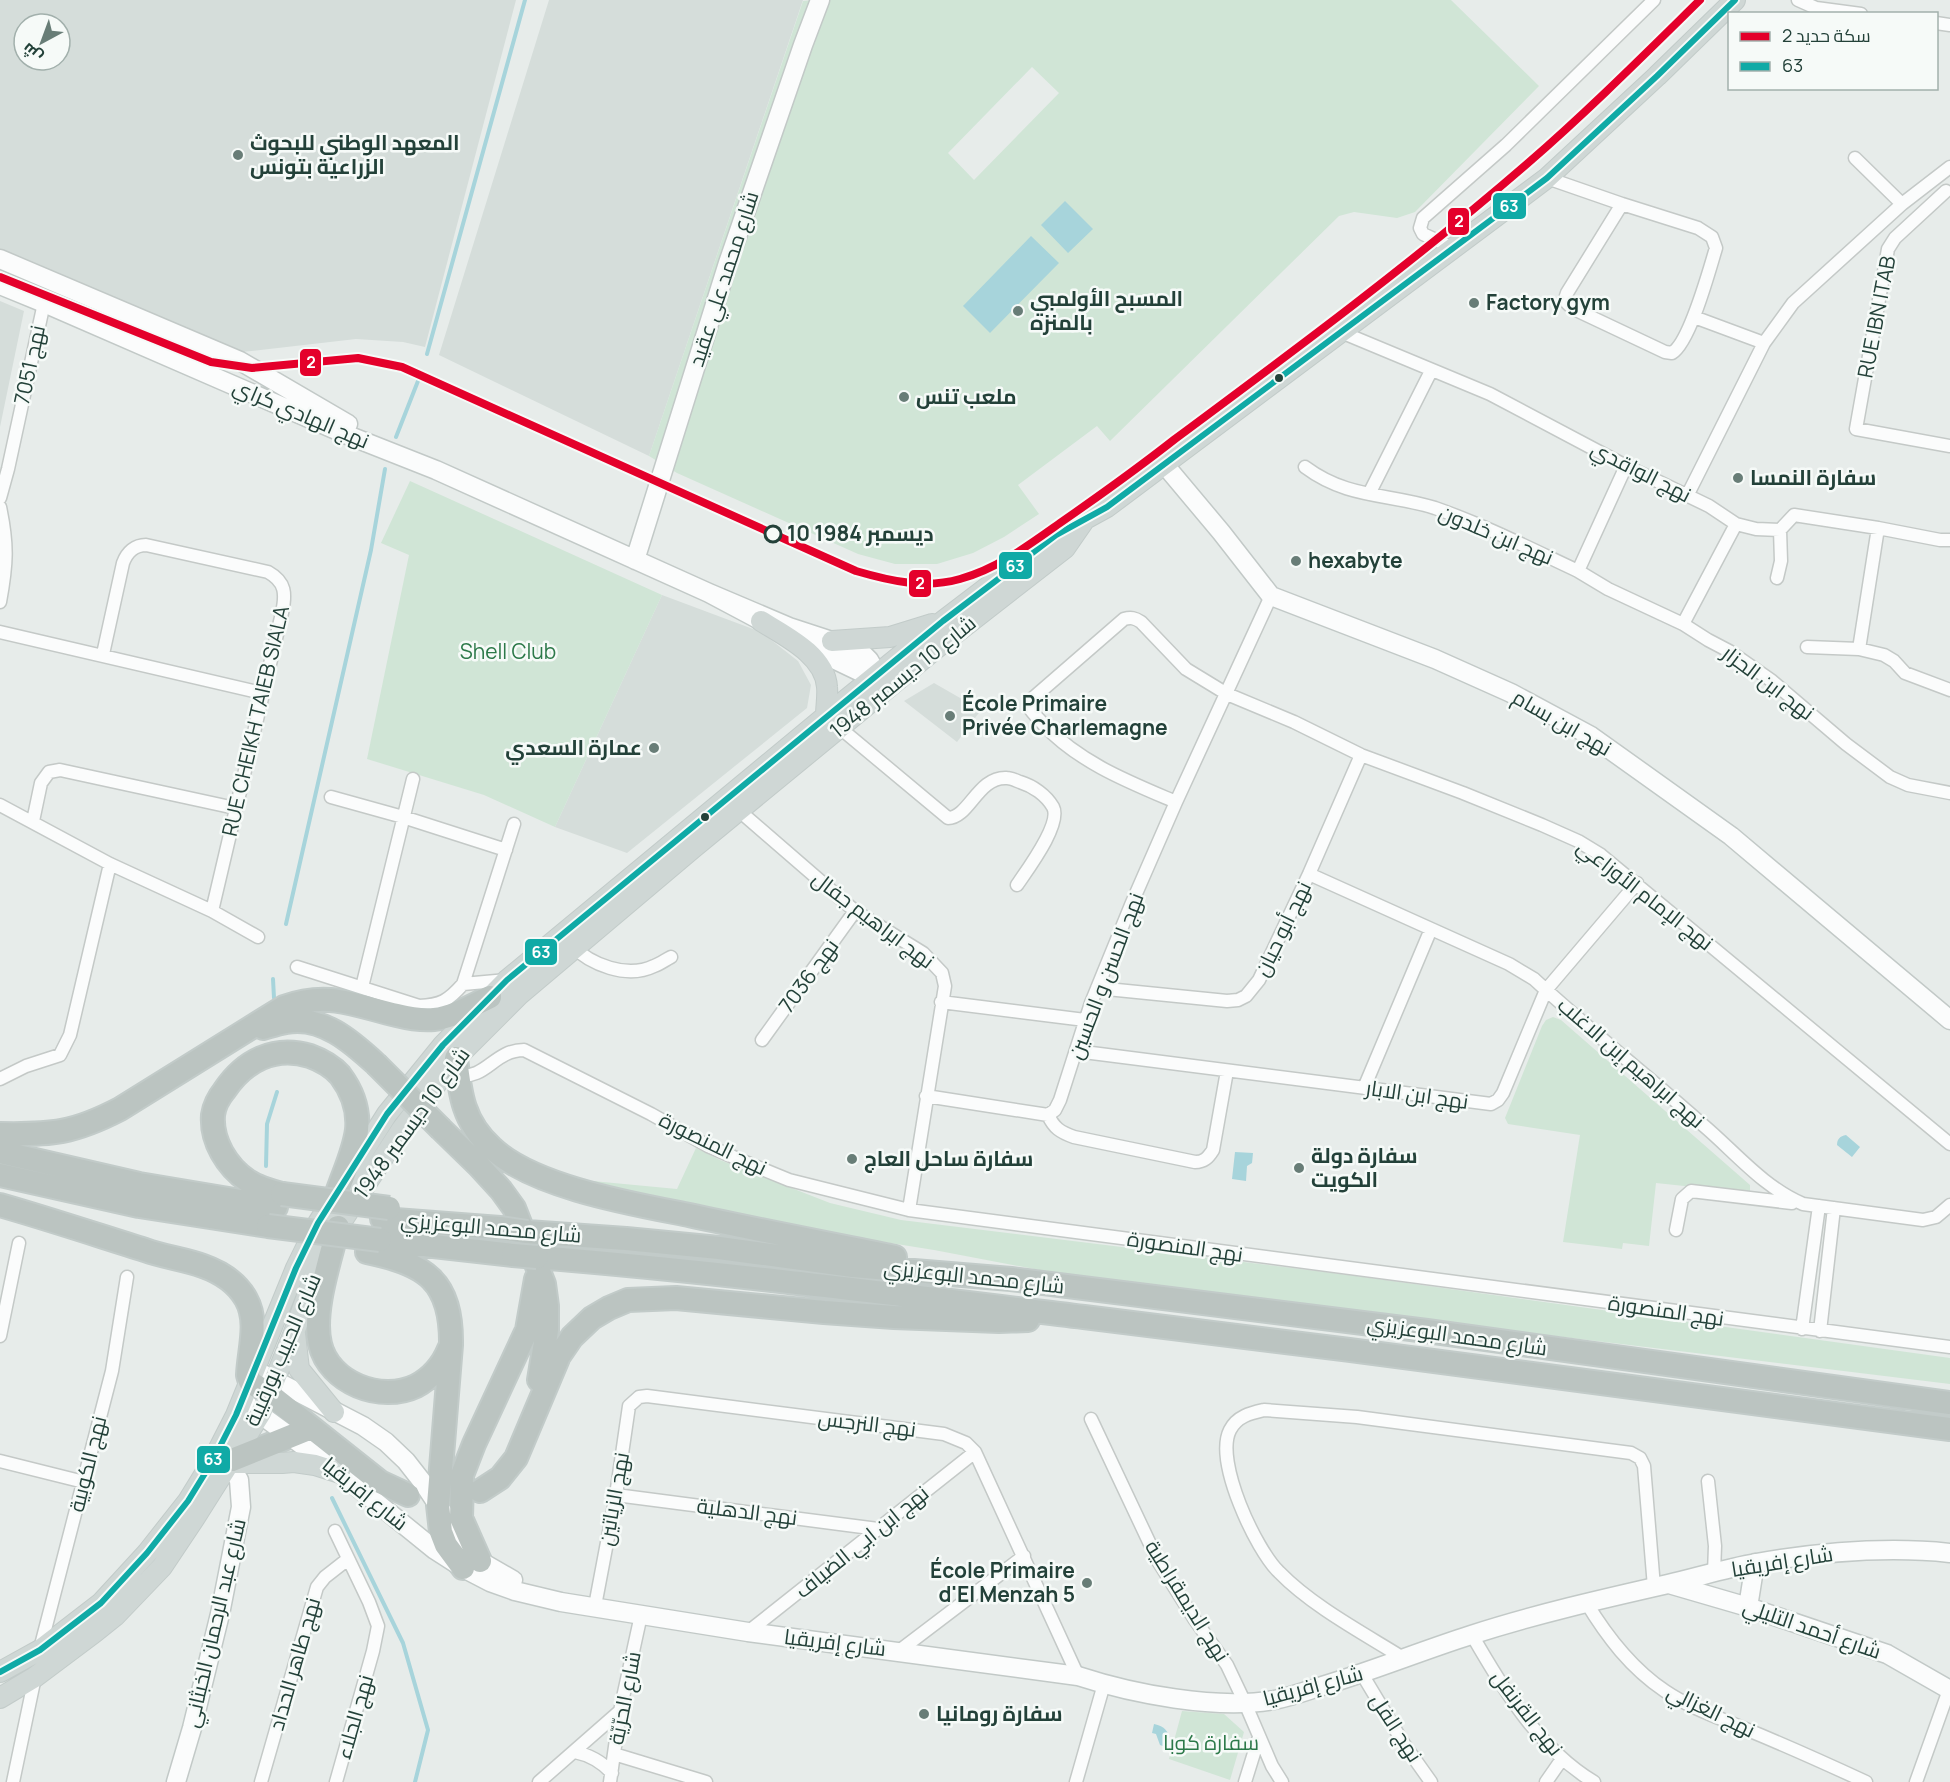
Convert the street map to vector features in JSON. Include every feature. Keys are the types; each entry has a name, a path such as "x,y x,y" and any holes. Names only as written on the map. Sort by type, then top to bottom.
{"highway":[{"path":"0,1134 38,1135 69,1131 93,1123 120,1109 284,1007 302,1000 340,1000 412,1018 433,1019 446,1017 490,997"},
{"path":"244,1033 288,1021 313,1023 335,1031 376,1064 480,1166 514,1208 537,1263 544,1284 547,1306 543,1362 528,1431"},
{"path":"336,1196 353,1149 357,1129 356,1107 350,1088 336,1071 321,1060 296,1052 277,1053 249,1064 232,1078 213,1114 215,1135 224,1159 237,1173 262,1188 273,1215 380,1230 391,1257 416,1266 436,1284 447,1300 451,1323 451,1345 438,1504 441,1532 446,1545 471,1564"},
{"path":"457,1066 462,1101 470,1122 492,1149 516,1165 553,1182 683,1214 1011,1279"},
{"name":"شارع محمد البوعزيزي","path":"0,1152 273,1215"},
{"name":"شارع محمد البوعزيزي","path":"0,1175 139,1206 273,1215 380,1230 513,1255 537,1263 716,1274 1055,1313 1412,1356 1950,1429"},
{"path":"0,1205 147,1251 204,1266 233,1282 252,1311 254,1324 249,1384 268,1396 300,1432 380,1482 408,1495"},
{"path":"338,1227 319,1307 317,1329 325,1360 339,1375 356,1385 381,1392 394,1392 415,1386 428,1378 444,1360 451,1345"},
{"name":"شارع محمد البوعزيزي","path":"380,1230 500,1228 650,1241 853,1266 1011,1279 1438,1333 1950,1403"},
{"path":"471,1564 461,1518 462,1475 527,1330 537,1263"},
{"path":"480,1491 500,1478 516,1458 558,1356 572,1337 592,1318 628,1300 676,1298 824,1312 999,1321 1029,1320 1055,1313"},
{"path":"231,1462 300,1432"}],"main road":[{"path":"1086,518 1107,507 1547,178 1735,0"},
{"name":"شارع 10 ديسمبر 1948","path":"0,1672 40,1650 100,1603 147,1553 188,1501 212,1462 249,1384 296,1268 318,1222 387,1114 443,1045 507,980 568,941 733,805 833,722 873,678 943,621 1056,535 1086,518"},
{"name":"شارع 10 ديسمبر 1948","path":"833,722 872,702 934,650 1065,548 1086,518"},
{"path":"761,621 790,639 815,660 824,674 833,722"},
{"path":"832,641 890,637 943,621"},
{"path":"872,702 873,678 891,686"},
{"name":"شارع 10 ديسمبر 1948","path":"338,1227 402,1129 505,1008 568,941"},
{"name":"شارع الحبيب بورقيبة","path":"0,1698 35,1677 115,1616 162,1567 231,1462 268,1396 313,1279 338,1227"},
{"path":"295,1330 300,1369 333,1412"},
{"path":"231,1462 294,1462 315,1465 340,1473"}],"street":[{"name":"شارع محمد علي عقيد","path":"634,560 728,263 820,0"},
{"path":"1453,248 1423,234 1420,228 1423,218 1506,145 1654,0"},
{"path":"1798,0 1816,8 1846,12"},
{"path":"1855,158 1902,204"},
{"path":"1687,495 1764,343 1793,303 1902,204 1950,167"},
{"path":"1547,178 1698,228 1712,237 1716,248 1694,317 1677,350 1668,353 1576,310 1564,298 1622,204"},
{"path":"1935,180 1948,194"},
{"name":"RUE IBN ITAB","path":"1948,194 1895,238 1888,249 1856,429 1950,446"},
{"name":"نهج الهادي كراي","path":"0,259 240,361 404,457"},
{"name":"نهج الهادي كراي","path":"0,285 350,436 404,457 708,593 789,627 848,646 864,655 873,668 873,678 708,593"},
{"name":"نهج 7051","path":"0,498 44,303"},
{"path":"1694,317 1764,343"},
{"name":"نهج الواقدي","path":"1341,332 1490,394 1626,466 1709,506 1736,524 1756,529 1780,530"},
{"path":"1369,494 1431,371"},
{"path":"1164,464 1271,596"},
{"name":"نهج ابن خلدون","path":"1305,466 1334,484 1432,507 1462,518 1578,571 1626,466"},
{"path":"0,507 7,553 0,602"},
{"path":"1777,578 1781,561 1780,530 1794,515 1950,540"},
{"path":"1683,624 1736,524"},
{"path":"1859,649 1878,528"},
{"name":"RUE CHEIKH TAIEB SIALA","path":"103,654 123,563 125,557 134,548 146,545 262,571 277,578 285,592 212,911"},
{"name":"نهج ابن الجزار","path":"1578,571 1608,589 1683,624 1729,651 1772,681 1846,744 1890,777 1908,784 1950,793"},
{"name":"نهج الحسن و الحسين","path":"1048,1115 1055,1110 1060,1100 1097,988 1176,802 1271,596"},
{"name":"نهج ابن بسام","path":"1271,596 1435,659 1511,693 1591,736 1731,836 1950,1019"},
{"name":"نهج الإمام الأوزاعي","path":"1176,802 1107,772 1082,757 1055,736 1031,710 1030,703 1033,698 1129,618 1141,622 1186,669 1227,694 1294,722 1361,755 1463,793 1578,841 1600,855 1637,883 1950,1144"},
{"path":"0,632 103,654 262,693"},
{"path":"1807,647 1859,649 1888,657 1905,674 1949,686"},
{"path":"833,722 948,818 958,816 978,792 990,782 1006,777 1030,785 1050,802 1055,812 1053,823 1034,861 1017,885"},
{"name":"نهج أبو حيان","path":"1097,988 1227,1001 1238,1000 1246,996 1259,980 1310,874 1361,755"},
{"path":"33,821 41,783 50,772 60,770 235,808"},
{"path":"362,987 413,779"},
{"path":"331,797 506,850"},
{"path":"0,805 110,864 212,911 258,937"},
{"name":"نهج ابراهيم جفال","path":"733,805 855,911 923,953 942,973 945,986 909,1210"},
{"path":"297,967 419,1006 436,1005 450,998 463,984 514,824"},
{"path":"0,1079 26,1066 56,1058 65,1048 110,864"},
{"name":"نهج ابراهيم إبن الاغلب","path":"1310,874 1509,964 1534,979 1764,1180 1787,1197 1803,1204 1923,1220 1936,1216 1950,1206"},
{"name":"نهج ابن الابار","path":"1076,1051 1487,1104 1495,1102 1503,1093 1546,990 1637,883"},
{"name":"نهج 7036","path":"762,1040 855,911"},
{"path":"1364,1088 1431,929"},
{"path":"568,941 604,966 620,971 653,967 671,957"},
{"path":"463,984 507,980"},
{"path":"942,1002 1085,1020"},
{"name":"نهج المنصورة","path":"457,1066 469,1077 479,1073 504,1054 513,1050 524,1050 651,1114 708,1146 745,1162 789,1180 909,1210 1950,1347"},
{"path":"926,1096 1048,1115 1061,1132 1074,1137 1200,1162 1206,1160 1213,1150 1227,1071"},
{"path":"1676,1230 1682,1199 1691,1191 1803,1204"},
{"path":"1802,1329 1820,1206"},
{"path":"1820,1331 1834,1208"},
{"path":"0,1336 19,1243"},
{"name":"نهج الكوبية","path":"40,1650 112,1371 127,1277"},
{"name":"شارع إفريقيا","path":"268,1396 333,1412 363,1426 386,1442 406,1461 438,1504"},
{"name":"نهج النرجس","path":"639,1397 647,1396 944,1434 966,1443 975,1452"},
{"name":"نهج الزياتين","path":"595,1606 616,1495 628,1406 639,1397"},
{"path":"1403,1658 1293,1586 1265,1557 1227,1469 1226,1448 1229,1431 1237,1420 1249,1413 1264,1410 1357,1417 1631,1452 1640,1458 1646,1473 1660,1585"},
{"name":"نهج الديمقراطية","path":"1091,1419 1158,1561 1227,1665 1258,1737 1282,1782"},
{"name":"شارع إفريقيا","path":"300,1432 340,1473 435,1550 496,1572 561,1602 748,1632 1078,1676 1104,1684 1194,1701 1245,1703 1274,1700 1362,1674 1472,1635 1586,1602 1755,1563 1812,1555 1868,1551 1919,1550 1950,1553"},
{"path":"975,1452 1078,1676"},
{"name":"نهج ابن ابي الضياف","path":"748,1632 975,1452"},
{"path":"0,1461 84,1482"},
{"name":"شارع عبد الرحمان الخبثاني","path":"176,1782 220,1614 241,1506 239,1480 231,1462"},
{"path":"1708,1481 1715,1546 1714,1573"},
{"name":"نهج الدهلية","path":"616,1495 878,1528"},
{"name":"نهج الجلاء","path":"335,1531 378,1626 336,1782"},
{"path":"899,1651 1024,1556"},
{"name":"نهج طاهر الحداد","path":"261,1782 317,1587 325,1576 348,1559"},
{"path":"1748,1607 1755,1563"},
{"name":"شارع أحمد التليلي","path":"1660,1585 1748,1607 1887,1654 1950,1689"},
{"name":"نهج الغزالي","path":"1586,1602 1602,1629 1620,1652 1665,1691 1688,1704 1866,1782"},
{"name":"شارع الحرّيّة","path":"611,1777 620,1711 641,1615"},
{"name":"نهج القرنفل","path":"1472,1635 1495,1674 1526,1718 1562,1759 1594,1782"},
{"name":"نهج الفل","path":"1362,1674 1404,1744 1431,1782"},
{"path":"13,1782 35,1677"},
{"path":"1076,1782 1104,1684"},
{"path":"1916,1782 1950,1689"},
{"path":"539,1782 620,1711"},
{"path":"1245,1782 1258,1737"},
{"path":"574,1752 593,1757 603,1763 611,1777"},
{"path":"614,1754 706,1782"},
{"path":"1546,1782 1562,1759"}],"shaded area":[{"name":"المعهد الوطني للبحوث الزراعية بتونس","path":"0,0 516,0 425,347 403,342 356,339 242,352 0,251"},
{"path":"549,0 803,0 649,456 439,355"},
{"path":"0,301 24,311 0,427"},
{"path":"662,595 761,632 798,661 811,685 807,708 627,853 555,827"},
{"name":"École Primaire Privée Charlemagne","path":"934,683 981,710 957,742 904,701"}],"green space":[{"path":"1451,0 1539,86 1415,212 1397,218 1354,212 1339,216 1110,441 1097,426 1018,485 1039,514 1004,537 973,553 937,564 895,564 858,554 677,473 649,456 803,1","holes":["1032,67 1059,93 974,180 948,153"]},
{"name":"Shell Club","path":"410,481 662,595 555,827 484,795 367,759 409,555 381,543"},
{"path":"1553,1017 1561,1020 1750,1185 1750,1193 1656,1183 1649,1246 1623,1243 1622,1249 1563,1242 1580,1135 1508,1124 1505,1118 1542,1026 1546,1020"},
{"path":"696,1148 720,1160 830,1203 901,1220 1349,1275 1950,1358 1950,1384 1087,1279 934,1250 753,1221 645,1198 582,1180 677,1189"},
{"name":"سفارة كوبا","path":"1182,1711 1224,1714 1244,1732 1230,1780 1169,1759"}],"water":[{"path":"1065,201 1093,229 1068,253 1041,225"},
{"path":"1031,236 1059,263 990,333 963,306"},
{"path":"1846,1135 1860,1147 1852,1157 1837,1145 1839,1138"},
{"path":"1235,1152 1253,1153 1252,1163 1247,1166 1246,1181 1232,1179"},
{"path":"1154,1724 1163,1727 1167,1732 1168,1748 1160,1745 1156,1734 1152,1733"}],"waterway":[{"path":"427,354 525,0"},
{"path":"396,437 418,381"},
{"path":"286,924 371,550 385,469"},
{"path":"273,979 274,998"},
{"path":"266,1166 267,1124 277,1092"},
{"path":"332,1498 403,1643 428,1730 415,1782"}],"rail line":[{"name":"2","path":"0,277 211,362 252,368 358,358 402,367 856,571 921,584 947,582 987,569 1036,540 1133,471 1354,304 1528,163 1594,103 1700,0"}],"transit line":[{"name":"63","path":"0,1672 40,1650 101,1603 147,1553 188,1501 212,1462 236,1415 296,1268 318,1223 387,1114 443,1045 507,980 943,621 1056,535 1107,507 1547,178 1735,0"}],"place":[{"name":"المعهد الوطني للبحوث الزراعية بتونس","path":"238,155"},
{"name":"Factory gym","path":"1474,303"},
{"name":"المسبح الأولمبي بالمنزه","path":"1018,311"},
{"name":"ملعب تنس","path":"904,397"},
{"name":"سفارة النمسا","path":"1738,478"},
{"name":"10 ديسمبر 1984","path":"773,534"},
{"name":"hexabyte","path":"1296,561"},
{"name":"École Primaire Privée Charlemagne","path":"950,716"},
{"name":"عمارة السعدي","path":"654,748"},
{"name":"سفارة ساحل العاج","path":"852,1159"},
{"name":"سفارة دولة الكويت","path":"1299,1168"},
{"name":"École Primaire d'El Menzah 5","path":"1087,1583"},
{"name":"سفارة رومانيا","path":"924,1714"}]}
